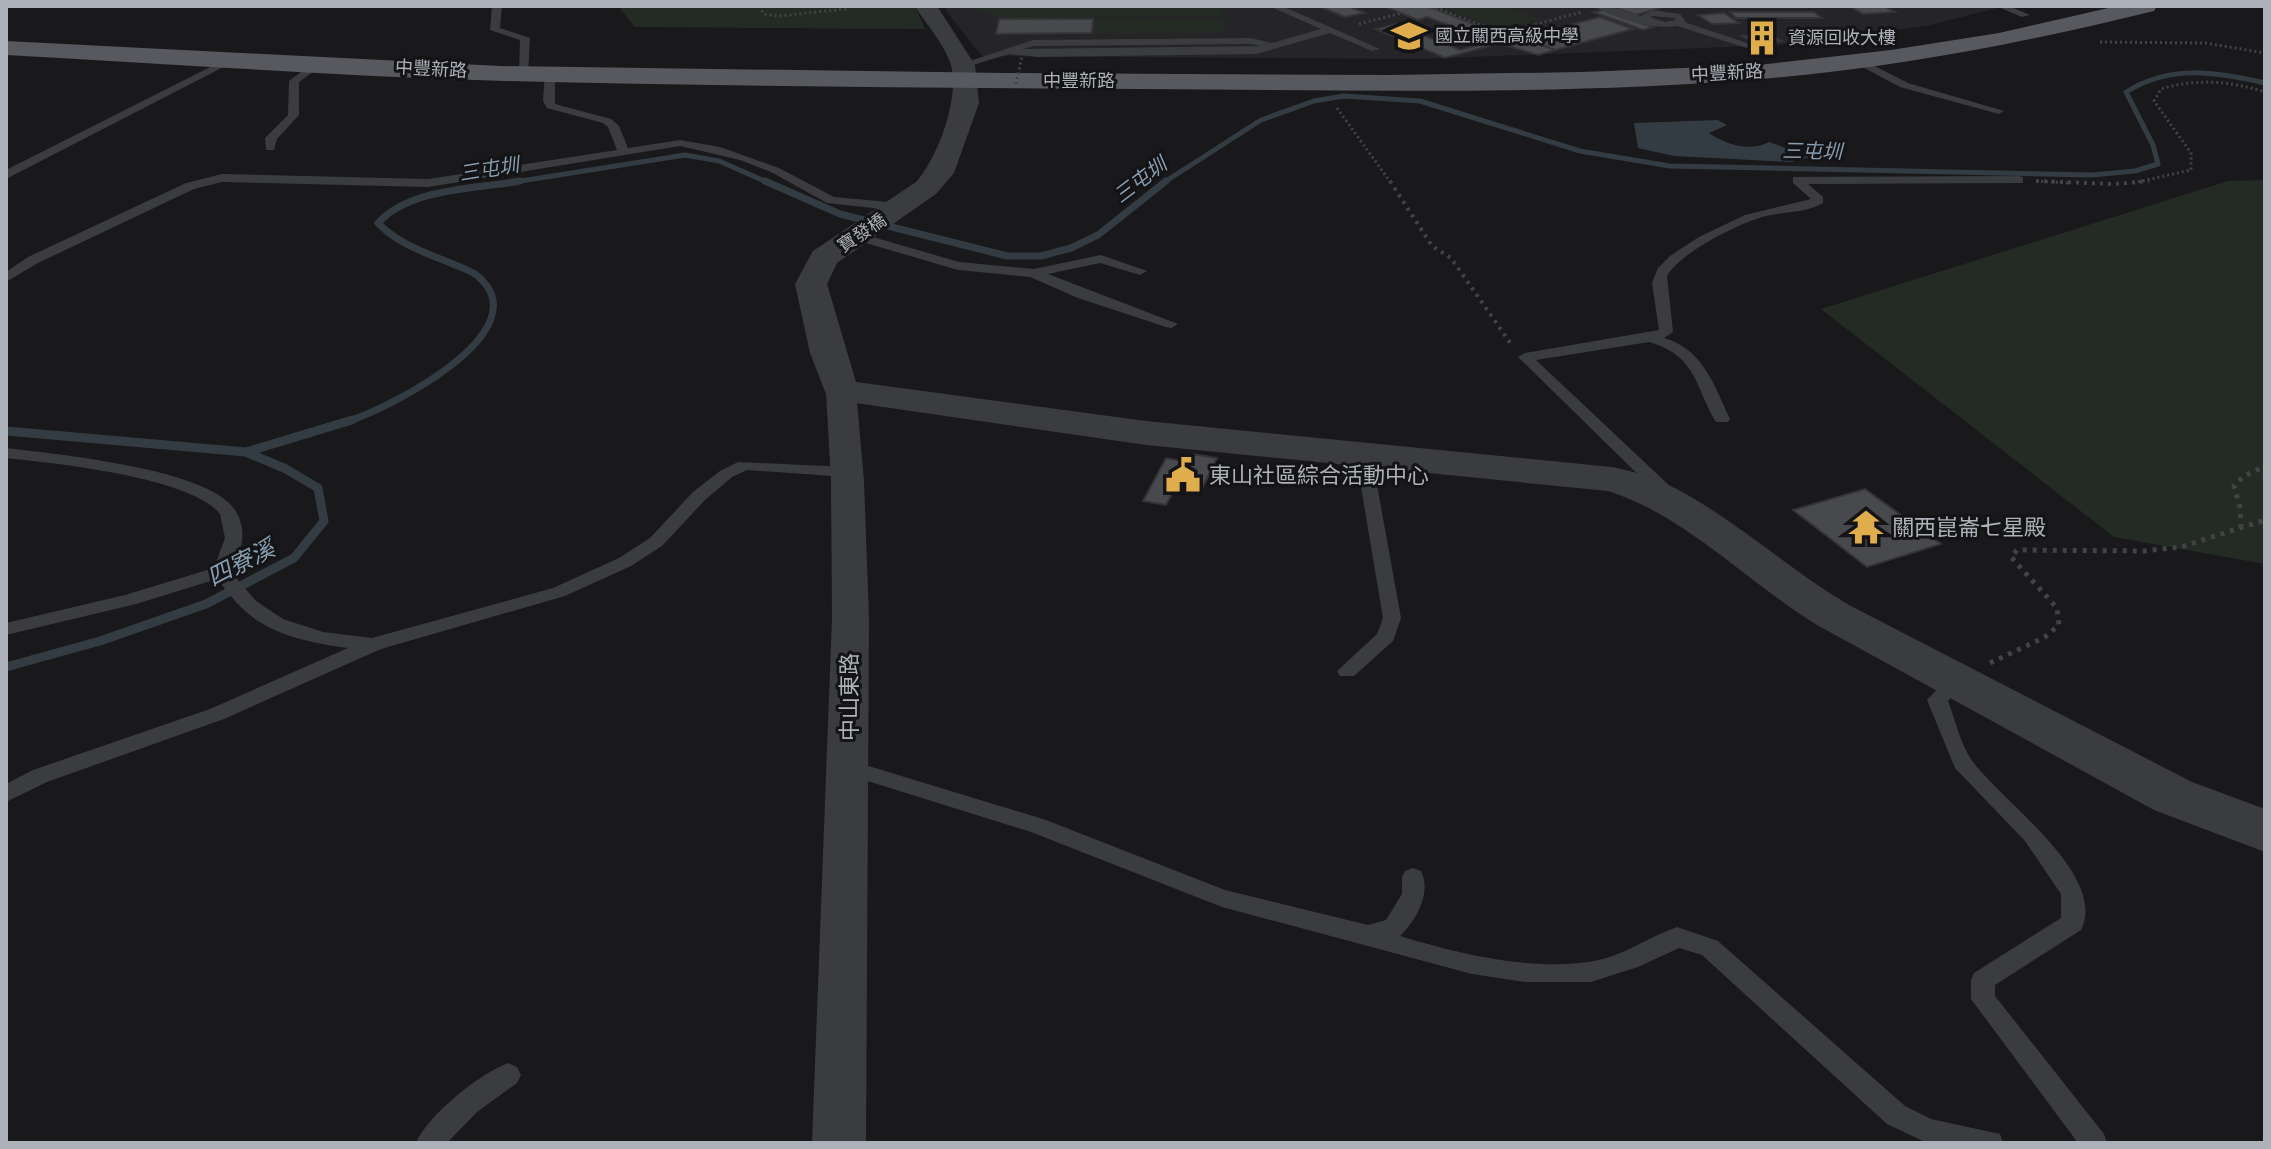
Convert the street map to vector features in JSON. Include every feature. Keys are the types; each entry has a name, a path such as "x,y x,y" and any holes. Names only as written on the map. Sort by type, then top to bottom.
{"main road":[{"name":"中豐新路","path":"6,35 526,66 550,73 1422,68 1574,65 1769,52 1910,36 2064,6"},
{"name":"中豐新路","path":"6,48 320,63 1388,83 1582,80 1759,72 1859,61 1999,40 2146,6"}],"street":[{"path":"900,207 940,173 966,103 965,73 926,6"},
{"name":"寶發橋","path":"824,258 900,207"},
{"name":"中山東路","path":"824,258 811,284 841,391 847,472 849,768 846,999 839,1143"},
{"path":"841,391 1146,433 1364,457 1612,479 1648,490 1687,512 1793,591 1833,615 2173,796 2265,831"}],"lane":[{"path":"497,6 495,30 525,38 526,66"},
{"path":"1274,6 1375,49"},
{"path":"2001,6 2025,15"},
{"path":"1600,7 1665,25 1680,24 1769,52"},
{"path":"965,73 1010,51 1038,54 1256,51 1330,30"},
{"path":"6,175 234,59"},
{"path":"1859,61 1904,85 1999,111"},
{"path":"270,148 271,138 291,122 295,114 291,91 294,81 320,63"},
{"path":"550,73 548,101 551,106 607,121 613,126 623,150"},
{"path":"6,278 33,260 80,237 190,186 213,179 428,183 623,150 695,144 775,170 831,200 900,207"},
{"path":"1525,357 1649,338 1666,332 1668,319 1659,289 1660,275 1667,264 1737,221 1786,207 1814,204 1819,200 1797,180 2019,180"},
{"path":"856,236 958,266 1033,273 1101,259 1140,271"},
{"path":"1033,273 1083,295 1171,324"},
{"path":"1649,338 1668,342 1689,353 1722,419"},
{"path":"1525,357 1687,512"},
{"path":"6,453 122,469 193,491 220,503 232,518 235,538 224,576"},
{"path":"1347,671 1386,637 1392,618 1364,457"},
{"path":"6,794 40,776 217,714 374,644 559,592 625,562 656,542 699,496 726,474 744,465 847,472"},
{"path":"224,576 250,606 286,626 319,639 374,644"},
{"path":"6,629 224,576"},
{"path":"1957,680 1937,700 1962,763 2033,835 2072,893 2073,923 1983,980 1983,999 2094,1143"},
{"path":"849,768 1038,826 1222,898 1368,935 1424,955 1486,967 1582,973 1650,953 1677,937 1688,940 1710,948 1896,1115 1928,1131 1990,1143"},
{"path":"1368,935 1394,928 1414,895 1413,877"},
{"path":"429,1143 468,1103 508,1075"}],"path":[{"path":"759,6 764,14 779,16 830,11 847,6"},
{"path":"1432,6 1503,33 1600,7"},
{"path":"1330,30 1402,13"},
{"path":"2088,42 2205,43 2265,53"},
{"path":"1016,84 1022,56"},
{"path":"2019,180 2086,184 2161,181 2191,170 2191,153 2154,101 2161,89 2199,79 2221,80 2265,92"},
{"path":"1337,108 1366,145 1432,246 1451,258 1504,338 1525,357"},
{"path":"2241,528 2240,507 2234,486 2244,476 2265,466"},
{"path":"1957,680 2045,637 2059,625 2057,608 2011,557 2017,550 2144,551 2181,547 2265,520"}],"shaded area":[{"path":"618,6 915,6 925,29 635,27"},
{"name":"國立關西高級中學","path":"946,6 2005,6 1926,26 1779,45 1419,59 982,56 946,11"},
{"path":"968,6 1219,6 1223,16 1003,18"},
{"path":"1439,6 1504,6 1540,19 1500,29"},
{"path":"1093,19 1223,19 1225,33 1092,33"},
{"path":"1718,120 1727,125 1709,133 1723,141 1746,147 1769,142 1810,157 1792,162 1674,156 1638,148 1634,123"},
{"path":"2265,180 2265,564 2114,537 1821,309 2228,181"}],"building":[{"path":"1318,6 1348,6 1365,13 1345,17"},
{"path":"1427,6 1499,34 1482,38 1427,17 1418,20 1388,8"},
{"path":"1610,6 1662,6 1664,7 1636,15"},
{"path":"1850,6 1884,6 1895,12 1863,14"},
{"path":"1603,10 1653,27 1643,30 1593,12"},
{"path":"1730,12 1814,12 1822,18 1736,18"},
{"path":"1724,13 1739,23 1712,24 1698,15"},
{"path":"1600,17 1633,29 1555,50 1522,37"},
{"path":"999,19 1093,19 1092,33 996,34"},
{"path":"1396,24 1460,50 1491,42 1497,44 1445,58 1376,29"},
{"name":"資源回收大樓","path":"1768,33 1782,41 1756,44 1742,36"},
{"path":"1515,35 1555,50 1538,55 1482,38 1502,44 1505,43 1497,40"},
{"name":"東山社區綜合活動中心","path":"1192,454 1217,458 1200,493 1175,488 1166,505 1143,501 1166,458 1188,462"},
{"name":"關西崑崙七星殿","path":"1865,489 1941,544 1867,567 1793,510"}],"waterway":[{"name":"三屯圳","path":"1166,181 1261,120 1314,101 1344,96 1420,101 1580,151 1670,166 2092,175 2135,171 2158,164 2153,145 2126,92 2143,83 2177,74 2211,74 2265,83"},
{"name":"三屯圳","path":"508,183 685,155 719,161 769,183"},
{"name":"三屯圳","path":"345,422 393,402 453,364 477,342 491,319 492,296 475,274 403,242 378,223 391,211 425,196 520,181"},
{"name":"三屯圳","path":"765,181 840,214 1007,256 1041,256 1071,248 1098,235 1166,181"},
{"name":"三屯圳","path":"246,452 352,420"},
{"name":"四寮溪","path":"6,431 246,452"},
{"name":"四寮溪","path":"6,667 100,641 206,604 294,558 324,521 318,488 286,469 246,452"}],"place":[{"name":"國立關西高級中學","path":"1409,36"},
{"name":"資源回收大樓","path":"1762,38"},
{"name":"東山社區綜合活動中心","path":"1183,475"},
{"name":"關西崑崙七星殿","path":"1866,527"}]}
